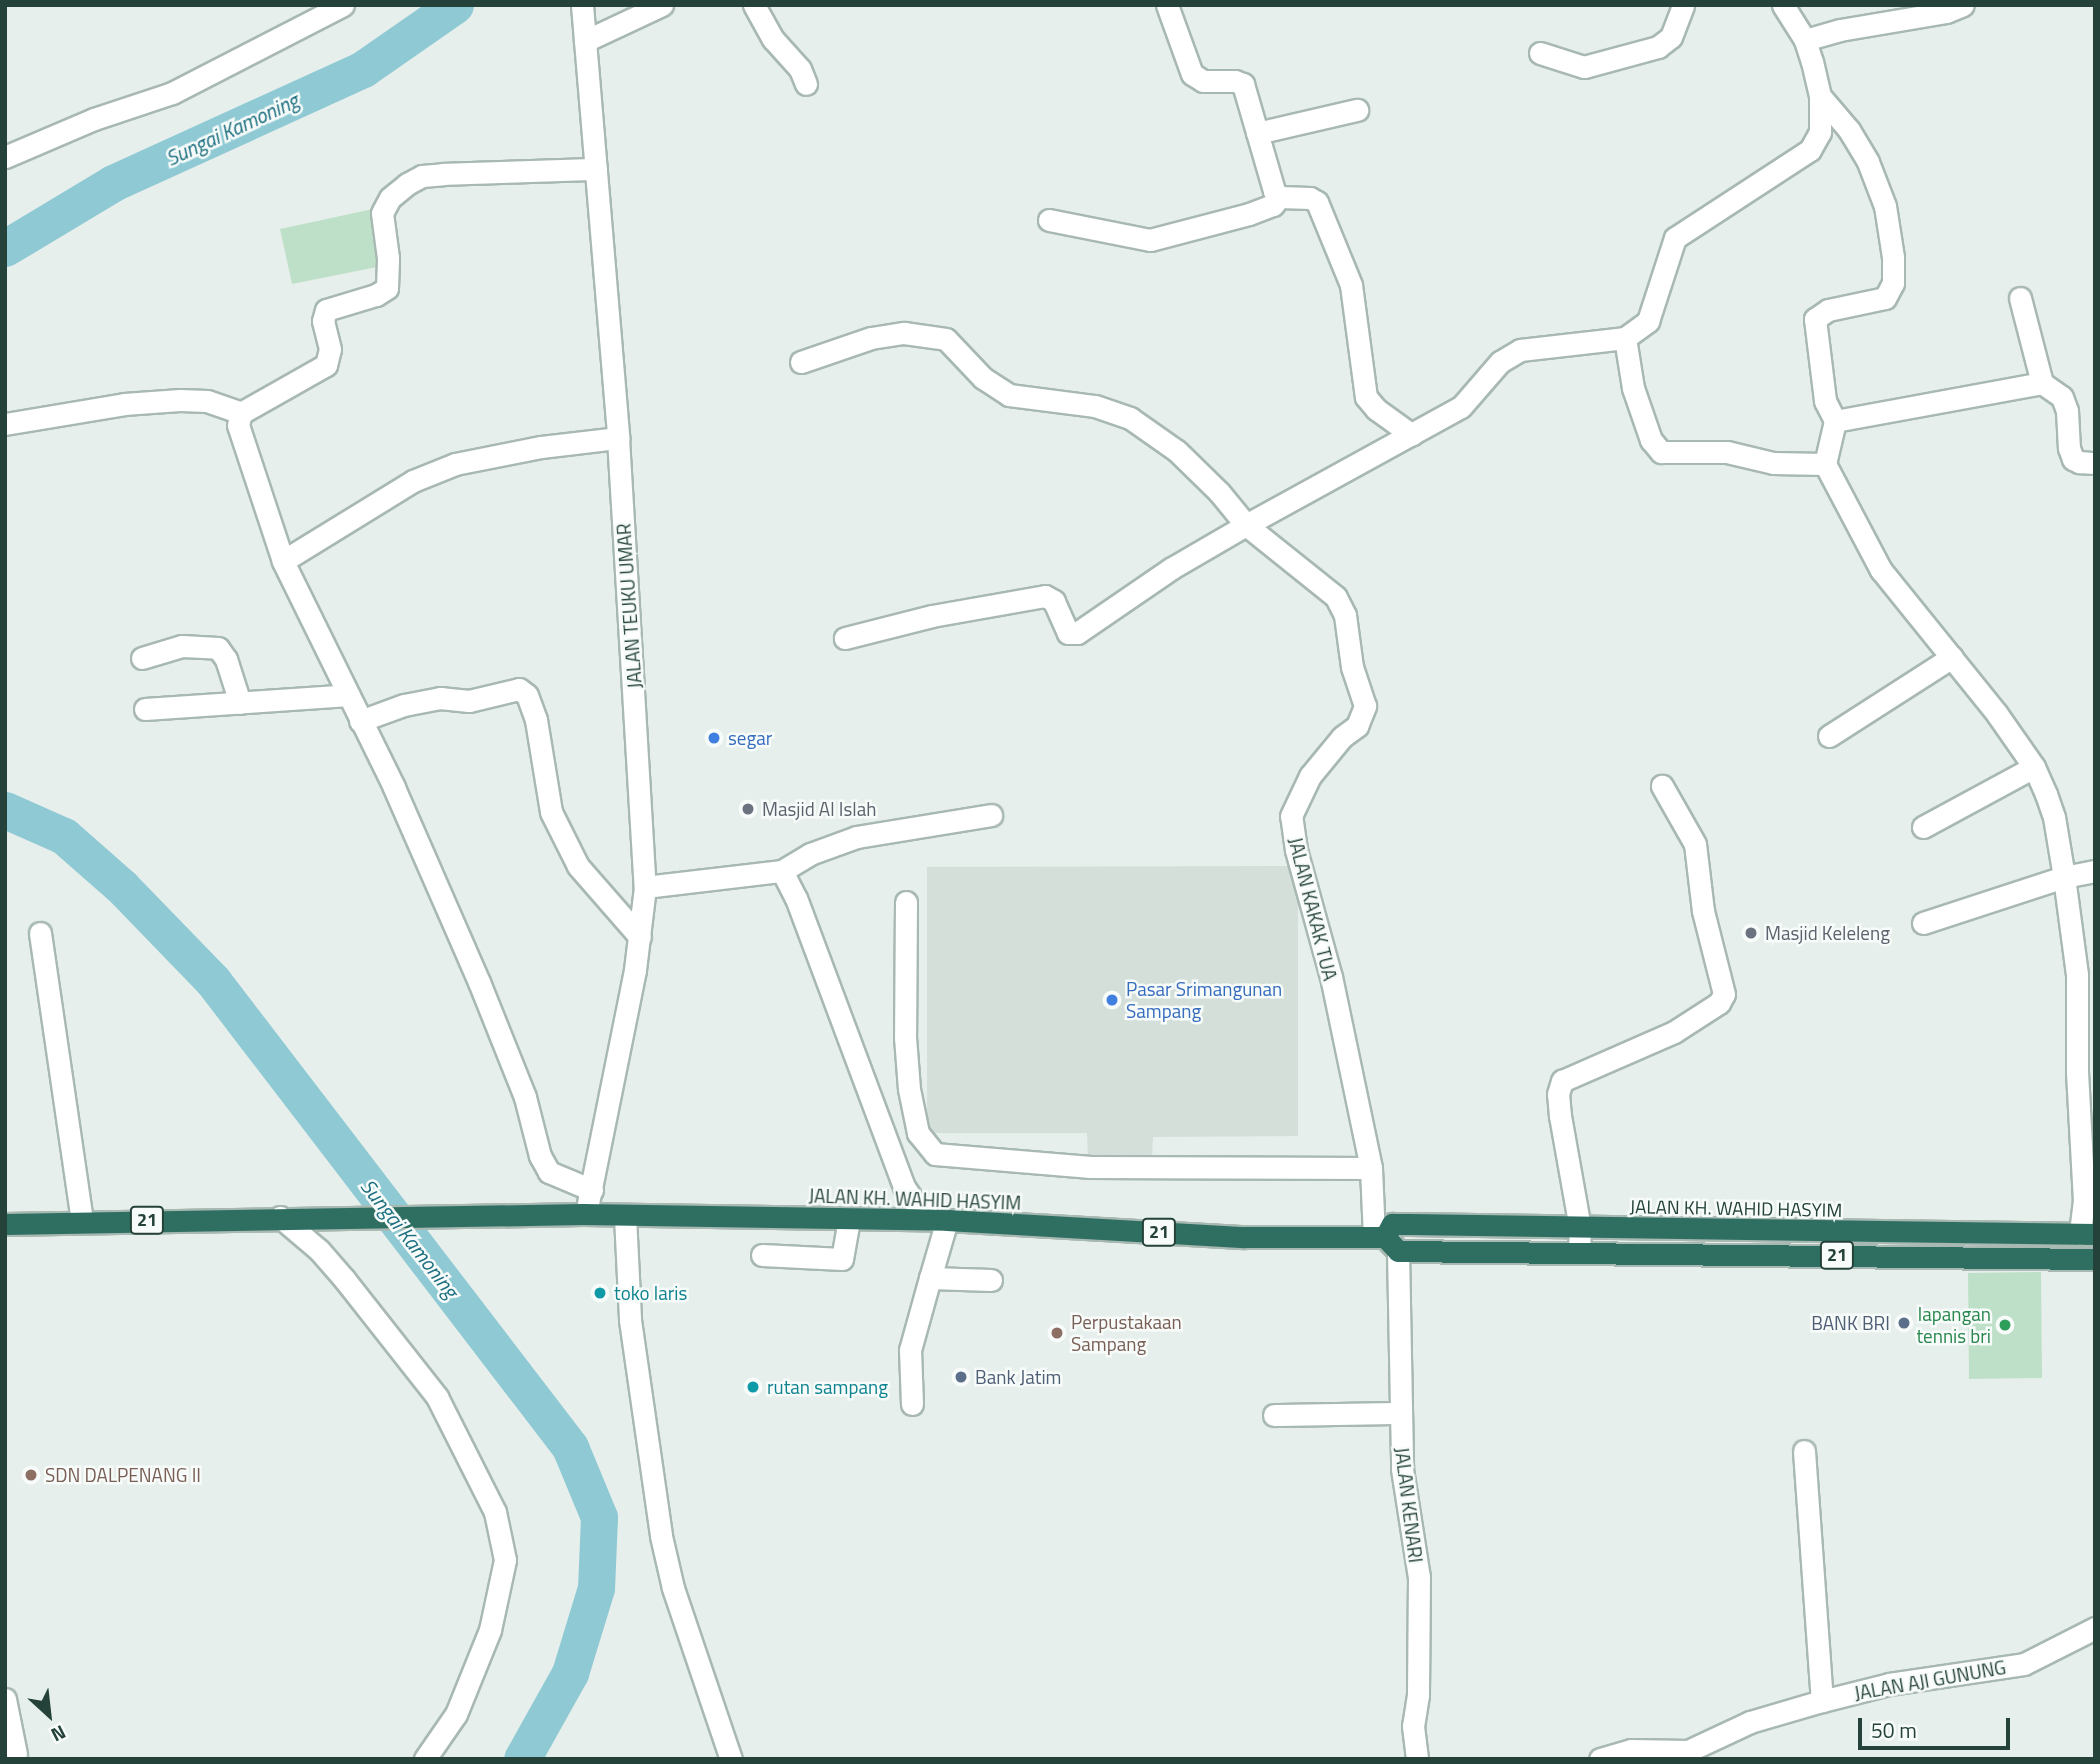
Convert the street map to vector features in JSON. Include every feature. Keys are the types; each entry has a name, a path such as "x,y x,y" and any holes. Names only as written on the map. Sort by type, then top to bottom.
{"highway":[{"name":"JALAN KH. WAHID HASYIM","path":"285,1217 443,1217 588,1202 625,1216 940,1220 1579,1253 2095,1259"},
{"name":"21","path":"5,1224 285,1217"},
{"name":"JALAN KH. WAHID HASYIM","path":"1386,1242 1392,1224 2088,1234"},
{"path":"1964,1257 1965,1234"}],"street":[{"path":"5,157 94,119 172,93 343,5"},
{"name":"JALAN TEUKU UMAR","path":"582,5 618,438 645,887 640,937 588,1202"},
{"path":"585,41 662,5"},
{"path":"754,5 773,39 800,69 806,84"},
{"path":"1167,5 1192,74 1203,81 1236,80 1243,84 1274,191 1279,197"},
{"path":"1540,53 1584,67 1658,47 1671,37 1682,5"},
{"path":"845,638 932,616 1045,596 1054,601 1069,633 1077,633 1172,568 1461,408 1500,362 1520,350 1625,338 1648,321 1675,238 1810,150 1820,132 1820,96 1805,40 1783,5"},
{"path":"1805,40 1840,30 1945,12 1963,5"},
{"path":"1820,96 1849,130 1868,162 1885,206 1893,257 1893,283 1885,298 1828,310 1815,319 1825,401 1835,421 1825,464 1881,570 1997,714 2034,767 2054,817 2077,974 2077,1060 2088,1234"},
{"path":"1257,133 1357,110"},
{"path":"588,1202 550,1172 540,1156 525,1097 479,982 394,787 359,721 349,695 283,561 238,425 241,413 326,365 330,349 323,321 326,310 376,295 387,288 388,258 382,214 390,198 407,184 422,176 443,174 596,169"},
{"path":"1049,220 1150,240 1265,209 1279,197 1310,198 1317,202 1352,285 1366,397 1376,409 1412,435"},
{"path":"2020,298 2042,383 2062,397 2067,411 2069,448 2073,459 2095,463"},
{"name":"JALAN KAKAK TUA","path":"801,362 871,338 904,333 946,339 983,378 1009,395 1095,406 1130,418 1177,451 1219,492 1246,525 1336,597 1345,615 1352,667 1365,706 1357,726 1342,737 1310,776 1298,796 1291,816 1296,850 1331,977 1386,1242"},
{"path":"1625,338 1633,388 1651,440 1661,452 1727,453 1773,463 1825,464"},
{"path":"1835,421 2042,383"},
{"path":"5,424 124,404 169,401 207,401 241,413"},
{"path":"283,561 413,481 456,464 541,446 618,438"},
{"path":"142,658 182,646 218,648 226,659 240,703"},
{"path":"1829,736 1952,657"},
{"path":"359,721 404,705 440,698 469,701 519,690 527,695 536,720 551,812 578,866 640,937"},
{"path":"145,709 349,695"},
{"path":"1923,827 2034,767"},
{"path":"1579,1253 1580,1228 1560,1116 1558,1094 1562,1081 1665,1036 1719,1003 1724,994 1703,911 1695,844 1662,786"},
{"path":"645,887 782,871 810,854 857,837 991,815"},
{"path":"1923,923 2064,877 2095,870"},
{"path":"782,871 796,898 904,1187 916,1204 940,1220 930,1278 910,1350 912,1404"},
{"path":"906,902 905,1037 909,1089 918,1133 935,1154 1090,1167 1371,1168"},
{"path":"40,933 82,1222"},
{"path":"874,1220 896,1205 904,1187"},
{"path":"625,1216 630,1320 661,1536 673,1588 731,1759"},
{"path":"285,1217 345,1280 437,1397 495,1512 505,1560 490,1630 456,1714 425,1759"},
{"path":"762,1255 851,1259 849,1220"},
{"name":"JALAN KENARI","path":"1386,1242 1402,1469 1419,1577 1418,1695 1413,1726 1417,1759"},
{"path":"930,1278 991,1280"},
{"path":"1274,1416 1399,1413"},
{"path":"1804,1451 1822,1700"},
{"name":"JALAN AJI GUNUNG","path":"1600,1759 1631,1750 1688,1751 1751,1722 1822,1700 1889,1684 2024,1664 2095,1628"},
{"path":"5,1699 16,1754"}],"shaded area":[{"name":"Pasar Srimangunan Sampang","path":"1298,866 1298,1136 1153,1137 1152,1160 1088,1160 1087,1133 927,1133 927,867"}],"green space":[{"path":"373,209 382,266 292,284 280,229"},
{"name":"lapangan tennis bri","path":"2041,1272 2042,1378 1969,1379 1968,1273"}],"waterway":[{"name":"Sungai Kamoning","path":"5,248 113,183 363,69 455,5"},
{"name":"Sungai Kamoning","path":"5,810 64,836 122,887 213,981 570,1447 599,1517 596,1588 570,1673 522,1759"}],"place":[{"name":"segar","path":"714,738"},
{"name":"Masjid Al Islah","path":"748,809"},
{"name":"Masjid Keleleng","path":"1751,933"},
{"name":"Pasar Srimangunan Sampang","path":"1112,1000"},
{"name":"toko laris","path":"600,1293"},
{"name":"BANK BRI","path":"1904,1323"},
{"name":"lapangan tennis bri","path":"2005,1325"},
{"name":"Perpustakaan Sampang","path":"1057,1333"},
{"name":"Bank Jatim","path":"961,1377"},
{"name":"rutan sampang","path":"753,1387"},
{"name":"SDN DALPENANG II","path":"31,1475"}]}
